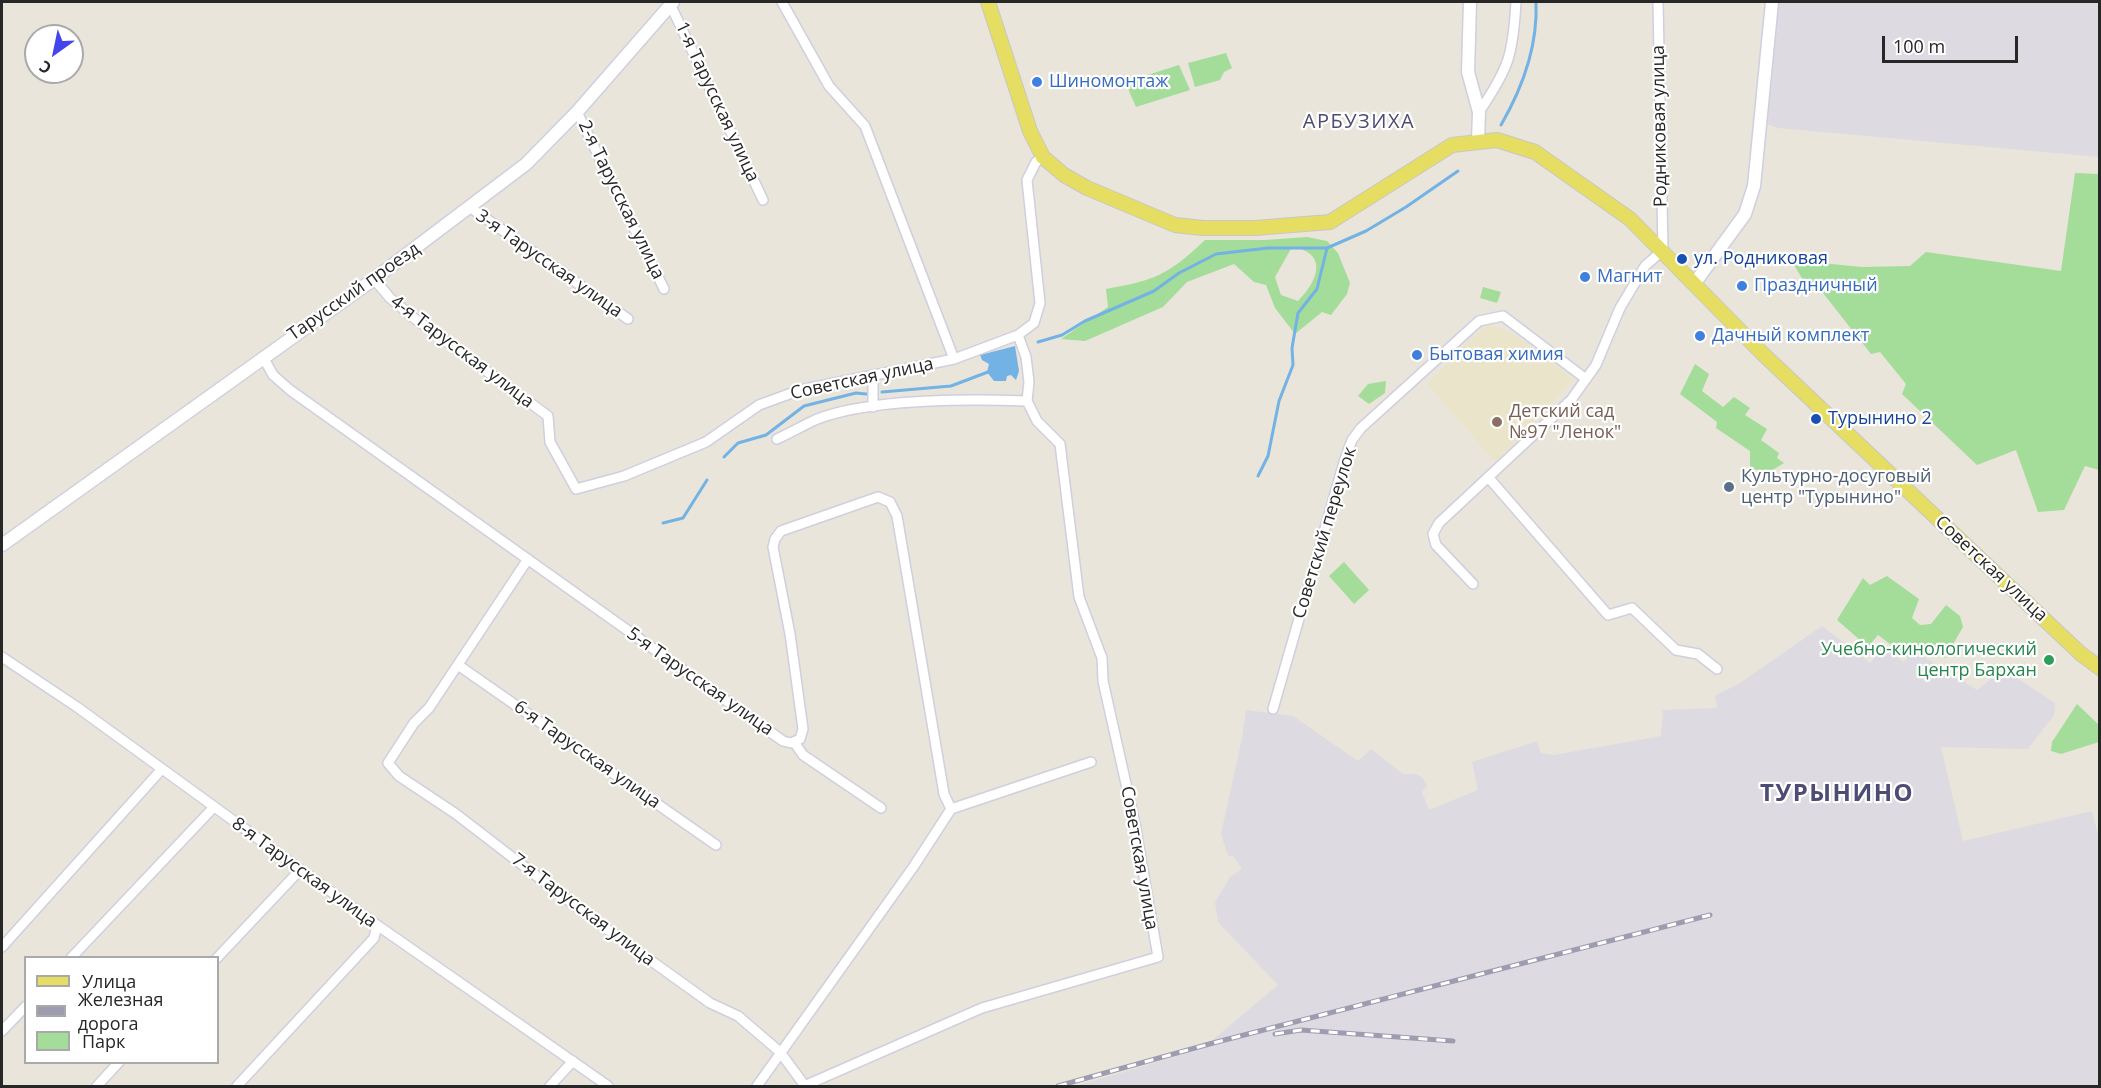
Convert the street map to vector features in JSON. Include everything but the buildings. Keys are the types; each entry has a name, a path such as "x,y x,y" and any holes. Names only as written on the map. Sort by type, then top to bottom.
{"main road":[{"name":"Советская улица","path":"988,2 1030,131 1043,157 1064,175 1087,188 1163,222 1203,228 1255,228 1330,222 1452,146 1478,141 1506,142 1535,152 1630,219 1663,250 1762,354 1886,471 2098,663"}],"street":[{"name":"Советская улица","path":"782,2 829,86 865,126 954,359"},
{"path":"1470,2 1468,72 1479,112 1478,141"},
{"path":"1479,112 1503,77 1514,44 1516,2"},
{"name":"Родниковая улица","path":"1658,2 1663,250"},
{"path":"1694,284 1745,214 1754,186 1772,2"},
{"name":"Тарусский проезд","path":"2,545 374,279 471,208 526,164 577,112 672,3"},
{"name":"1-я Тарусская улица","path":"672,3 763,200"},
{"name":"2-я Тарусская улица","path":"577,112 664,289"},
{"name":"Советская улица","path":"576,489 624,476 706,442 759,405 800,390 954,359 1018,335 1034,323 1040,303 1027,180 1036,162 1043,157"},
{"name":"3-я Тарусская улица","path":"471,208 628,319"},
{"path":"1473,584 1436,545 1433,534 1439,523 1571,400 1596,365 1625,299 1645,266 1663,250"},
{"name":"4-я Тарусская улица","path":"374,279 390,298 414,318 548,416 550,442 576,489"},
{"name":"Советский переулок","path":"1273,709 1345,459 1352,440 1361,428 1460,336 1479,321 1494,317 1503,316 1586,379"},
{"path":"1018,335 1026,357 1029,382 1027,401"},
{"name":"5-я Тарусская улица","path":"263,357 273,375 290,390 783,741 794,742 800,739 803,729 790,634 773,548 775,538 781,531 878,497 890,502 897,516 944,794 951,809"},
{"path":"873,376 873,407"},
{"name":"Советская улица","path":"777,439 816,420 873,407 967,399 1027,401 1037,421 1060,444 1079,597 1102,658 1103,681 1135,825 1158,957 982,1008 805,1086"},
{"path":"1488,477 1608,615 1632,608 1676,650 1698,654 1717,669"},
{"path":"458,664 528,559"},
{"name":"8-я Тарусская улица","path":"2,657 77,707 213,808 608,1086"},
{"name":"7-я Тарусская улица","path":"458,664 388,763 399,776 456,814 586,914 710,1003 738,1016 780,1052 805,1086"},
{"name":"6-я Тарусская улица","path":"458,664 716,845"},
{"path":"794,742 803,755 881,808"},
{"path":"758,1086 914,866 951,809 1091,762"},
{"path":"2,947 161,770"},
{"path":"72,956 213,808"},
{"path":"218,956 300,870"},
{"path":"237,1086 374,938 377,925"},
{"path":"2,1031 24,1008"},
{"path":"550,1086 573,1061"},
{"path":"96,1086 117,1064"}],"shaded area":[{"path":"1777,2 2099,2 2099,157 1778,128 1767,124"},
{"name":"Детский сад №97 \"Ленок\"","path":"1487,324 1512,333 1574,379 1497,461 1493,460 1427,384"},
{"path":"1822,626 1870,663 1885,647 1903,662 1916,652 1977,690 2003,669 2055,703 2054,715 2028,749 1941,747 1963,841 2092,811 2100,843 2099,1086 1076,1086 1202,1049 1278,985 1218,922 1215,902 1230,877 1242,869 1234,857 1228,855 1221,834 1246,710 1293,716 1358,761 1371,749 1403,774 1416,774 1422,777 1427,786 1422,792 1429,810 1478,790 1472,762 1537,741 1541,753 1554,755 1661,736 1663,710 1717,708 1715,696 1740,683"}],"green space":[{"path":"1226,53 1232,68 1224,72 1220,80 1195,87 1188,63"},
{"path":"1179,65 1190,90 1136,107 1125,82"},
{"path":"2075,173 2099,174 2099,470 2085,466 2064,510 2038,512 2016,450 1977,465 1902,394 1906,384 1880,352 1871,354 1823,293 1809,290 1791,260 1862,267 1910,266 1926,252 2061,271"},
{"path":"1307,237 1327,241 1338,253 1350,283 1347,294 1331,315 1322,312 1295,334 1275,308 1266,285 1254,282 1234,264 1187,282 1163,307 1085,341 1061,339 1108,307 1106,289 1150,279 1171,269 1205,240","holes":["1292,247 1304,250 1315,261 1316,269 1311,285 1298,301 1281,295 1275,277"]},
{"path":"1483,287 1501,292 1497,303 1480,298"},
{"path":"1695,364 1709,374 1702,391 1723,407 1734,397 1750,408 1745,415 1767,429 1761,440 1779,453 1777,458 1784,463 1771,471 1750,469 1750,451 1716,428 1717,422 1680,394"},
{"path":"1386,381 1385,393 1369,404 1358,396 1368,384"},
{"path":"1344,562 1369,590 1354,604 1329,576"},
{"path":"1887,576 1919,599 1912,618 1920,625 1931,624 1946,605 1960,616 1963,627 1945,658 1923,644 1909,658 1878,635 1868,647 1837,620 1863,578 1870,585"},
{"path":"2077,704 2099,725 2099,742 2061,754 2051,751 2052,742"}],"water":[{"path":"1015,346 1019,371 1016,380 1011,375 1007,376 1006,381 994,381 987,372 989,364 982,360 980,355"}],"waterway":[{"path":"1501,125 1528,66 1532,50 1536,2"},
{"path":"1038,342 1062,335 1085,321 1154,291 1179,273 1216,254 1268,248 1327,248 1366,231 1458,171"},
{"path":"1258,476 1268,456 1279,401 1293,365 1292,348 1298,313 1317,289 1327,248"},
{"path":"882,392 951,386 988,372"},
{"path":"724,457 738,443 766,435 804,406 856,393 866,394"},
{"path":"663,523 683,518 707,480"}],"railway":[{"path":"1058,1086 1213,1043 1710,915"},
{"path":"1275,1034 1301,1030 1453,1041"}],"place":[{"name":"Шиномонтаж","path":"1037,82"},
{"name":"ул. Родниковая","path":"1682,259"},
{"name":"Магнит","path":"1585,277"},
{"name":"Праздничный","path":"1742,286"},
{"name":"Дачный комплект","path":"1700,336"},
{"name":"Бытовая химия","path":"1417,355"},
{"name":"Турынино 2","path":"1816,419"},
{"name":"Детский сад №97 \"Ленок\"","path":"1497,422"},
{"name":"Культурно-досуговый центр \"Турынино\"","path":"1729,487"},
{"name":"Учебно-кинологический центр Бархан","path":"2049,660"}],"district":[{"name":"АРБУЗИХА","path":"1359,122"},
{"name":"ТУРЫНИНО","path":"1837,794"}]}
